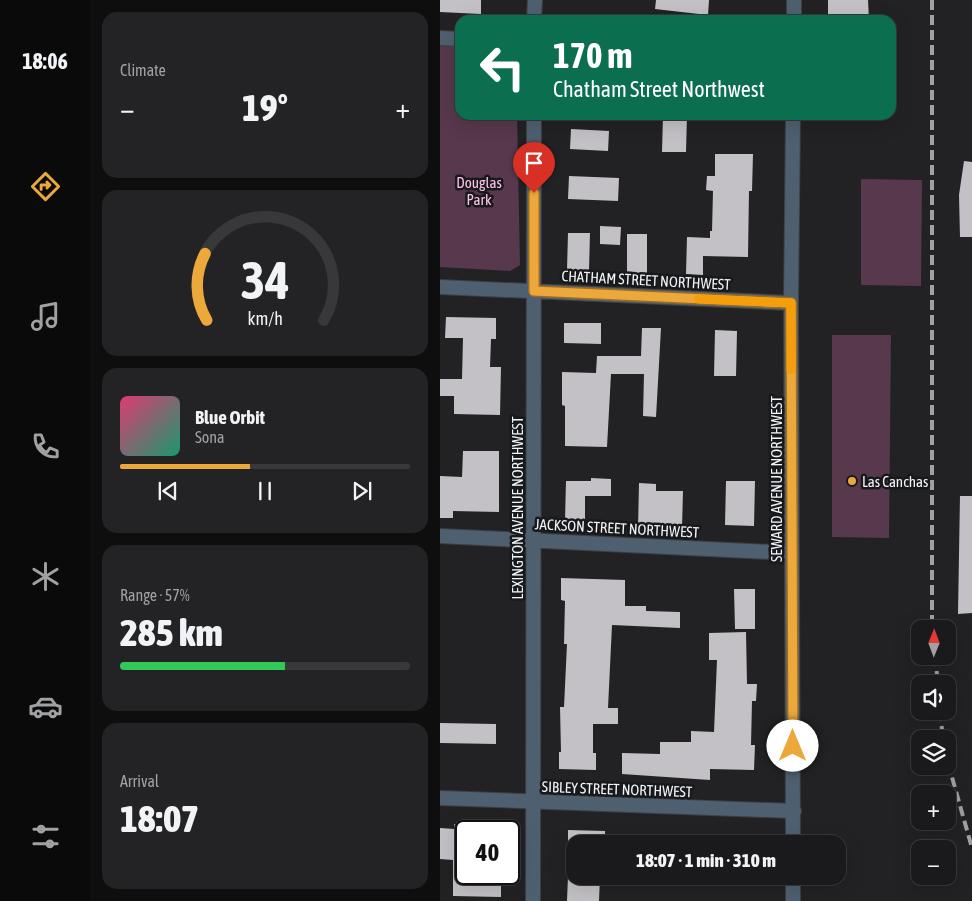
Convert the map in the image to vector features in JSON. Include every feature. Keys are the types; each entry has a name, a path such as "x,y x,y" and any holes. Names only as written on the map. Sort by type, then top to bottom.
{"street":[{"path":"534,15 535,0"},
{"path":"794,0 794,15"},
{"path":"440,38 455,39"},
{"name":"LEXINGTON AVENUE NORTHWEST","path":"533,901 534,120"},
{"name":"SEWARD AVENUE NORTHWEST","path":"793,120 791,303 794,835"},
{"name":"CHATHAM STREET NORTHWEST","path":"440,287 791,303"},
{"name":"JACKSON STREET NORTHWEST","path":"440,536 792,553"},
{"name":"SIBLEY STREET NORTHWEST","path":"440,798 794,811"},
{"path":"793,885 793,901"}],"green space":[{"name":"Douglas Park","path":"440,42 455,43 455,120 517,120 520,265 510,271 440,267"},
{"path":"861,179 922,180 921,286 861,285"},
{"path":"832,335 891,335 889,538 832,537"}],"building":[{"path":"440,0 481,0 481,14 440,12"},
{"path":"656,0 709,0 708,15 655,9"},
{"path":"828,0 868,0 869,15 828,15"},
{"path":"663,120 687,120 686,152 662,152"},
{"path":"571,129 609,131 608,151 570,149"},
{"path":"715,154 753,154 752,191 749,191 748,257 703,256 703,275 686,274 687,237 710,238 710,231 712,231 713,191 706,190 707,176 715,176"},
{"path":"964,161 972,162 972,237 960,237 959,195"},
{"path":"569,176 619,178 618,201 568,199"},
{"path":"600,226 621,227 620,245 600,244"},
{"path":"568,233 590,233 589,270 567,270"},
{"path":"627,234 647,234 647,273 627,273"},
{"path":"446,317 496,318 496,339 491,339 490,367 501,367 500,415 454,414 454,396 440,396 440,379 462,379 463,338 445,338"},
{"path":"564,323 601,323 601,344 564,343"},
{"path":"642,328 661,328 656,417 643,416 644,374 611,374 607,447 565,446 565,406 562,405 562,372 596,373 597,356 641,356"},
{"path":"715,330 737,331 736,376 714,376"},
{"path":"463,451 499,451 499,512 453,511 453,518 440,518 440,476 462,477"},
{"path":"591,478 611,479 611,496 585,496 585,520 565,520 566,481 591,481"},
{"path":"726,481 755,481 754,526 725,525"},
{"path":"639,483 656,484 656,491 683,491 682,528 638,529"},
{"path":"960,496 972,496 972,613 958,614"},
{"path":"561,578 625,580 625,606 646,606 646,611 680,612 680,628 612,625 608,708 618,708 618,724 593,724 593,753 596,753 596,770 559,769 559,752 561,752 560,707 564,707 567,644 564,644 565,601 561,600"},
{"path":"734,589 755,589 755,629 735,629"},
{"path":"746,632 747,684 757,684 756,701 752,701 751,745 755,745 754,770 710,769 710,780 622,774 622,753 660,754 660,742 691,742 691,731 714,732 717,660 709,660 709,633"},
{"path":"440,723 496,724 496,744 440,743"},
{"path":"455,824 455,885 501,885 501,897 453,896 453,860 440,859 440,828 454,829"},
{"path":"568,830 605,831 605,835 568,835"},
{"path":"568,885 600,885 599,901 567,901"}],"railway":[{"path":"932,0 932,620"},
{"path":"936,665 937,675"},
{"path":"941,720 942,730"},
{"path":"951,775 972,848"}],"slow traffic":[{"path":"698,299 791,303 791,370"}],"place":[{"name":"Las Canchas","path":"852,481"}],"route":[{"path":"534,193 534,291 791,303 793,746"}]}
